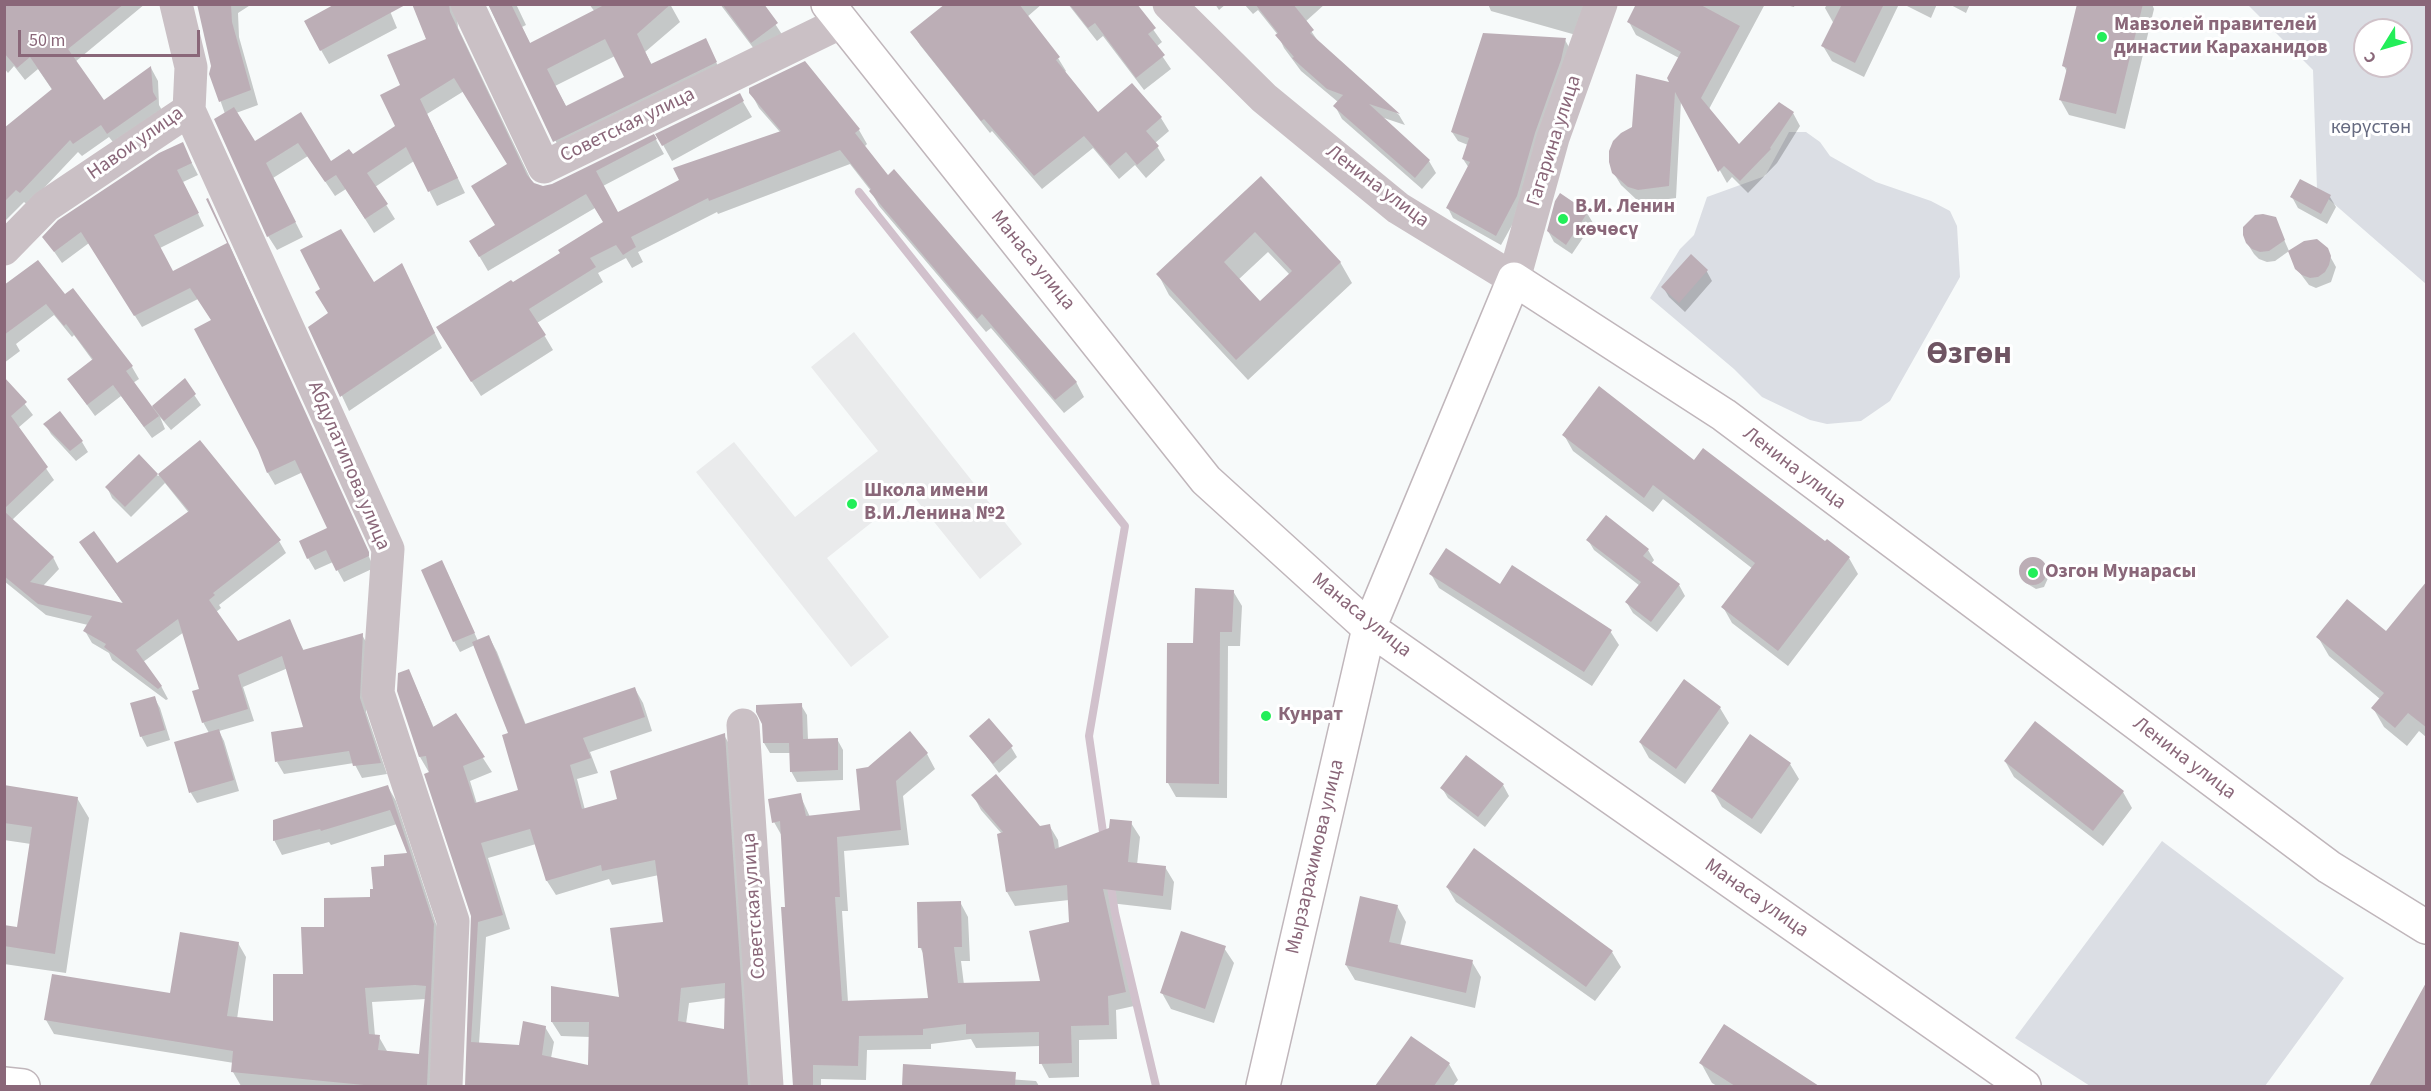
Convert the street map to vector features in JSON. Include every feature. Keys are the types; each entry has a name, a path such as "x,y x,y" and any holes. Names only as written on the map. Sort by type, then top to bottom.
{"main road":[{"name":"Манаса улица","path":"835,13 1206,480 1369,628 2024,1086"},
{"name":"Мырзарахимова улица","path":"1263,1086 1369,628 1514,279"},
{"name":"Ленина улица","path":"1514,279 1724,415 2329,867 2427,927"},
{"path":"4,1084 22,1086"}],"street":[{"name":"Навои улица","path":"4,249 46,206 189,111 191,67 176,4"},
{"name":"Советская улица","path":"467,4 544,167 835,13"},
{"name":"Ленина улица","path":"1169,4 1264,98 1398,208 1514,279"},
{"name":"Гагарина улица","path":"1514,279 1553,138 1601,4"},
{"name":"Абдулатипова улица","path":"189,111 388,549 378,693 453,921 446,1086"},
{"name":"Советская улица","path":"743,725 767,1086"}],"shaded area":[{"name":"Школа имени В.И.Ленина №2","path":"854,332 1022,544 980,579 910,492 827,558 889,637 851,667 696,472 734,442 795,517 878,451 811,367"}],"green space":[{"name":"көрүстөн","path":"2248,5 2426,5 2426,284 2317,189 2313,70"},
{"path":"1789,132 1806,132 1820,142 1830,156 1876,182 1931,201 1950,211 1957,226 1960,277 1890,401 1861,421 1827,424 1810,420 1762,397 1734,369 1650,298 1680,249 1694,235 1707,197 1765,176"},
{"path":"2162,841 2344,978 2265,1086 2090,1086 2015,1038"}],"building":[{"path":"4,4 124,4 68,49 104,100 151,66 153,92 157,99 107,134 101,125 73,144 70,140 20,193 16,190 4,202 4,128 52,89 30,57 17,68 4,53"},
{"path":"197,4 231,4 232,22 251,90 219,102 209,74 211,66"},
{"path":"335,4 407,4 320,51 304,21"},
{"path":"412,4 449,4 450,12 527,175 534,183 543,186 552,184 654,134 657,139 596,171 618,212 679,180 673,168 781,131 749,93 749,88 805,61 860,129 855,133 888,175 894,169 1077,382 1055,400 982,314 977,319 869,191 871,189 840,150 709,201 708,198 631,237 636,247 623,255 616,245 590,258 596,267 529,309 546,335 471,382 436,327 511,280 513,282 560,253 558,250 603,222 586,194 479,257 469,241 495,225 471,186 507,164 454,78 420,99 458,178 428,192 406,147 367,173 388,204 365,219 336,175 325,182 298,143 266,163 296,222 267,237 214,119 234,107 255,141 301,112 331,161 349,149 353,154 395,126 380,95 400,85 387,55 426,39"},
{"path":"488,4 511,4 530,43 606,4 671,4 637,34 651,64 706,38 717,62 553,142","holes":["605,39 624,77 566,106 547,69"]},
{"path":"722,4 764,4 778,23 751,43"},
{"path":"945,4 1019,4 1060,57 1056,60 1098,112 1132,83 1162,117 1146,131 1159,146 1137,165 1126,152 1110,166 1084,136 1034,176 984,119 981,121 910,32"},
{"path":"1069,4 1137,4 1156,28 1148,34 1165,55 1136,78 1095,23 1088,28"},
{"path":"1255,4 1293,4 1314,30 1310,33 1400,114 1369,104 1430,160 1415,178 1333,106 1343,95 1327,89 1292,58 1294,57 1275,35 1278,33"},
{"path":"1636,4 1701,5 1740,26 1701,98 1739,144 1779,102 1794,112 1771,149 1740,181 1724,166 1718,172 1675,92 1669,186 1638,190 1628,187 1612,173 1609,151 1613,141 1632,127 1636,74 1669,82 1667,78 1681,52 1627,22"},
{"path":"1842,4 1884,4 1855,63 1821,46"},
{"name":"Мавзолей правителей династии Караханидов","path":"2077,4 2143,4 2116,114 2059,100 2067,68 2062,66"},
{"path":"1483,33 1566,38 1517,196 1496,236 1446,208 1470,162 1462,159 1469,138 1451,132"},
{"path":"740,93 744,101 662,146 655,134"},
{"path":"183,142 192,163 177,170 199,213 154,235 173,271 227,243 206,199 208,198 369,552 369,556 336,571 326,550 307,559 299,541 327,528 295,460 267,473 258,450 194,329 211,320 190,288 134,316 81,232 54,252 42,237 58,220 159,153"},
{"path":"1261,176 1341,262 1236,360 1156,274","holes":["1255,232 1292,271 1260,301 1224,262"]},
{"path":"2300,179 2331,195 2321,214 2290,197"},
{"name":"В.И. Ленин көчөсү","path":"1560,193 1588,212 1566,245 1547,231 1555,201"},
{"path":"2255,215 2276,217 2285,240 2269,251 2260,252 2252,249 2246,243 2243,227"},
{"path":"341,229 374,282 402,263 435,333 340,397 308,327 328,313 315,292 320,289 300,250"},
{"path":"2317,239 2328,248 2331,256 2325,272 2318,277 2310,278 2295,269 2288,251 2304,241"},
{"path":"1691,254 1708,270 1679,303 1661,287"},
{"path":"38,260 65,294 73,288 133,366 126,371 159,416 144,427 113,385 87,405 67,379 93,359 66,324 64,326 46,304 4,335 4,285"},
{"path":"4,377 27,402 11,416 48,467 4,509"},
{"path":"185,378 196,394 164,421 152,406"},
{"path":"1599,386 1694,460 1703,448 1825,541 1827,539 1850,557 1778,651 1721,607 1755,563 1653,485 1644,498 1562,435"},
{"path":"60,411 83,441 70,451 43,424"},
{"path":"200,440 281,540 213,593 215,595 209,600 238,641 290,619 303,650 363,633 360,698 381,763 353,766 349,751 275,762 271,732 303,727 282,656 238,675 248,709 202,723 192,691 199,689 178,619 136,650 162,686 158,689 104,647 106,644 83,631 92,616 38,604 4,576 4,511 54,557 30,582 123,603 79,542 94,531 117,563 189,511 158,474"},
{"path":"139,454 158,474 125,507 105,487"},
{"path":"1606,515 1649,549 1643,556 1680,584 1651,622 1625,602 1641,582 1586,540"},
{"path":"1446,548 1500,584 1512,565 1612,630 1584,672 1429,574"},
{"name":"Озгон Мунарасы","path":"2033,557 2043,561 2047,571 2043,581 2033,585 2023,581 2019,571 2023,561"},
{"path":"442,560 475,633 453,642 421,570"},
{"path":"2427,581 2427,728 2408,713 2395,728 2371,708 2384,693 2316,637 2347,599 2386,631"},
{"path":"1195,588 1234,590 1232,632 1220,632 1219,784 1166,783 1167,643 1193,643"},
{"path":"489,635 525,724 635,687 645,717 583,738 591,758 570,765 582,809 617,799 610,771 725,733 748,1086 465,1086 471,916 424,774 429,772 426,756 419,757 397,691 398,673 409,669 433,727 456,713 485,757 463,766 475,803 518,790 502,735 508,733 472,642","holes":["530,829 546,881 601,865 602,871 655,860 663,922 610,928 619,997 551,986 551,1022 589,1022 588,1065 542,1055 546,1026 523,1021 519,1045 471,1042 478,922 503,915 481,843","725,983 724,1029 678,1021 681,988"]},
{"path":"1684,679 1721,707 1676,769 1639,742"},
{"path":"155,696 165,730 140,737 130,703"},
{"path":"802,703 803,739 838,738 838,770 790,772 789,743 763,743 762,724 756,712 756,705"},
{"path":"989,718 1013,746 993,764 969,736"},
{"path":"2035,721 2124,791 2093,831 2004,761"},
{"path":"219,729 234,780 189,793 174,742"},
{"path":"910,731 928,753 896,781 901,830 837,837 840,897 835,897 842,1001 928,998 922,948 918,948 917,902 961,901 962,947 954,947 958,983 1040,981 1029,931 1069,922 1067,885 1006,892 997,834 1003,832 971,795 996,774 1040,826 1050,824 1055,849 1109,828 1110,819 1132,821 1128,862 1166,866 1163,896 1103,889 1126,992 1108,996 1109,1025 1071,1026 1072,1063 1039,1064 1039,1032 966,1034 966,1024 923,1029 923,1035 859,1036 858,1066 813,1065 813,1086 793,1086 781,907 785,907 780,821 772,823 768,799 801,793 806,816 860,810 856,769 868,767"},
{"path":"1750,734 1791,763 1752,819 1711,791"},
{"path":"1466,755 1504,784 1478,817 1440,788"},
{"path":"4,785 78,797 55,954 4,946 4,925 17,927 32,827 4,823"},
{"path":"388,785 434,924 427,1086 374,1086 231,1072 233,1051 44,1020 52,974 170,993 180,932 239,942 227,1016 273,1021 273,974 303,974 301,927 324,927 324,898 370,897 370,889 373,889 371,867 384,866 384,855 407,853 390,810 321,831 320,829 273,841 273,820","holes":["426,986 419,1054 378,1050 380,1035 369,1034 365,988"]},
{"path":"1474,848 1613,951 1586,987 1446,887"},
{"path":"1360,896 1398,905 1389,942 1473,960 1466,993 1345,965"},
{"path":"1181,931 1226,946 1205,1009 1160,993"},
{"path":"2427,981 2427,1086 2369,1086"},
{"path":"1724,1024 1819,1086 1735,1086 1699,1063"},
{"path":"1411,1036 1450,1063 1434,1086 1375,1086"},
{"path":"903,1064 1016,1072 1015,1086 902,1086"}],"waterway":[{"path":"859,192 1125,526 1089,736 1104,839"},
{"path":"1110,880 1115,913 1156,1086"}],"place":[{"name":"Мавзолей правителей династии Караханидов","path":"2102,37"},
{"name":"В.И. Ленин көчөсү","path":"1563,219"},
{"name":"Школа имени В.И.Ленина №2","path":"852,504"},
{"name":"Озгон Мунарасы","path":"2033,573"},
{"name":"Кунрат","path":"1266,716"}],"district":[{"name":"Өзгөн","path":"1969,356"}]}
